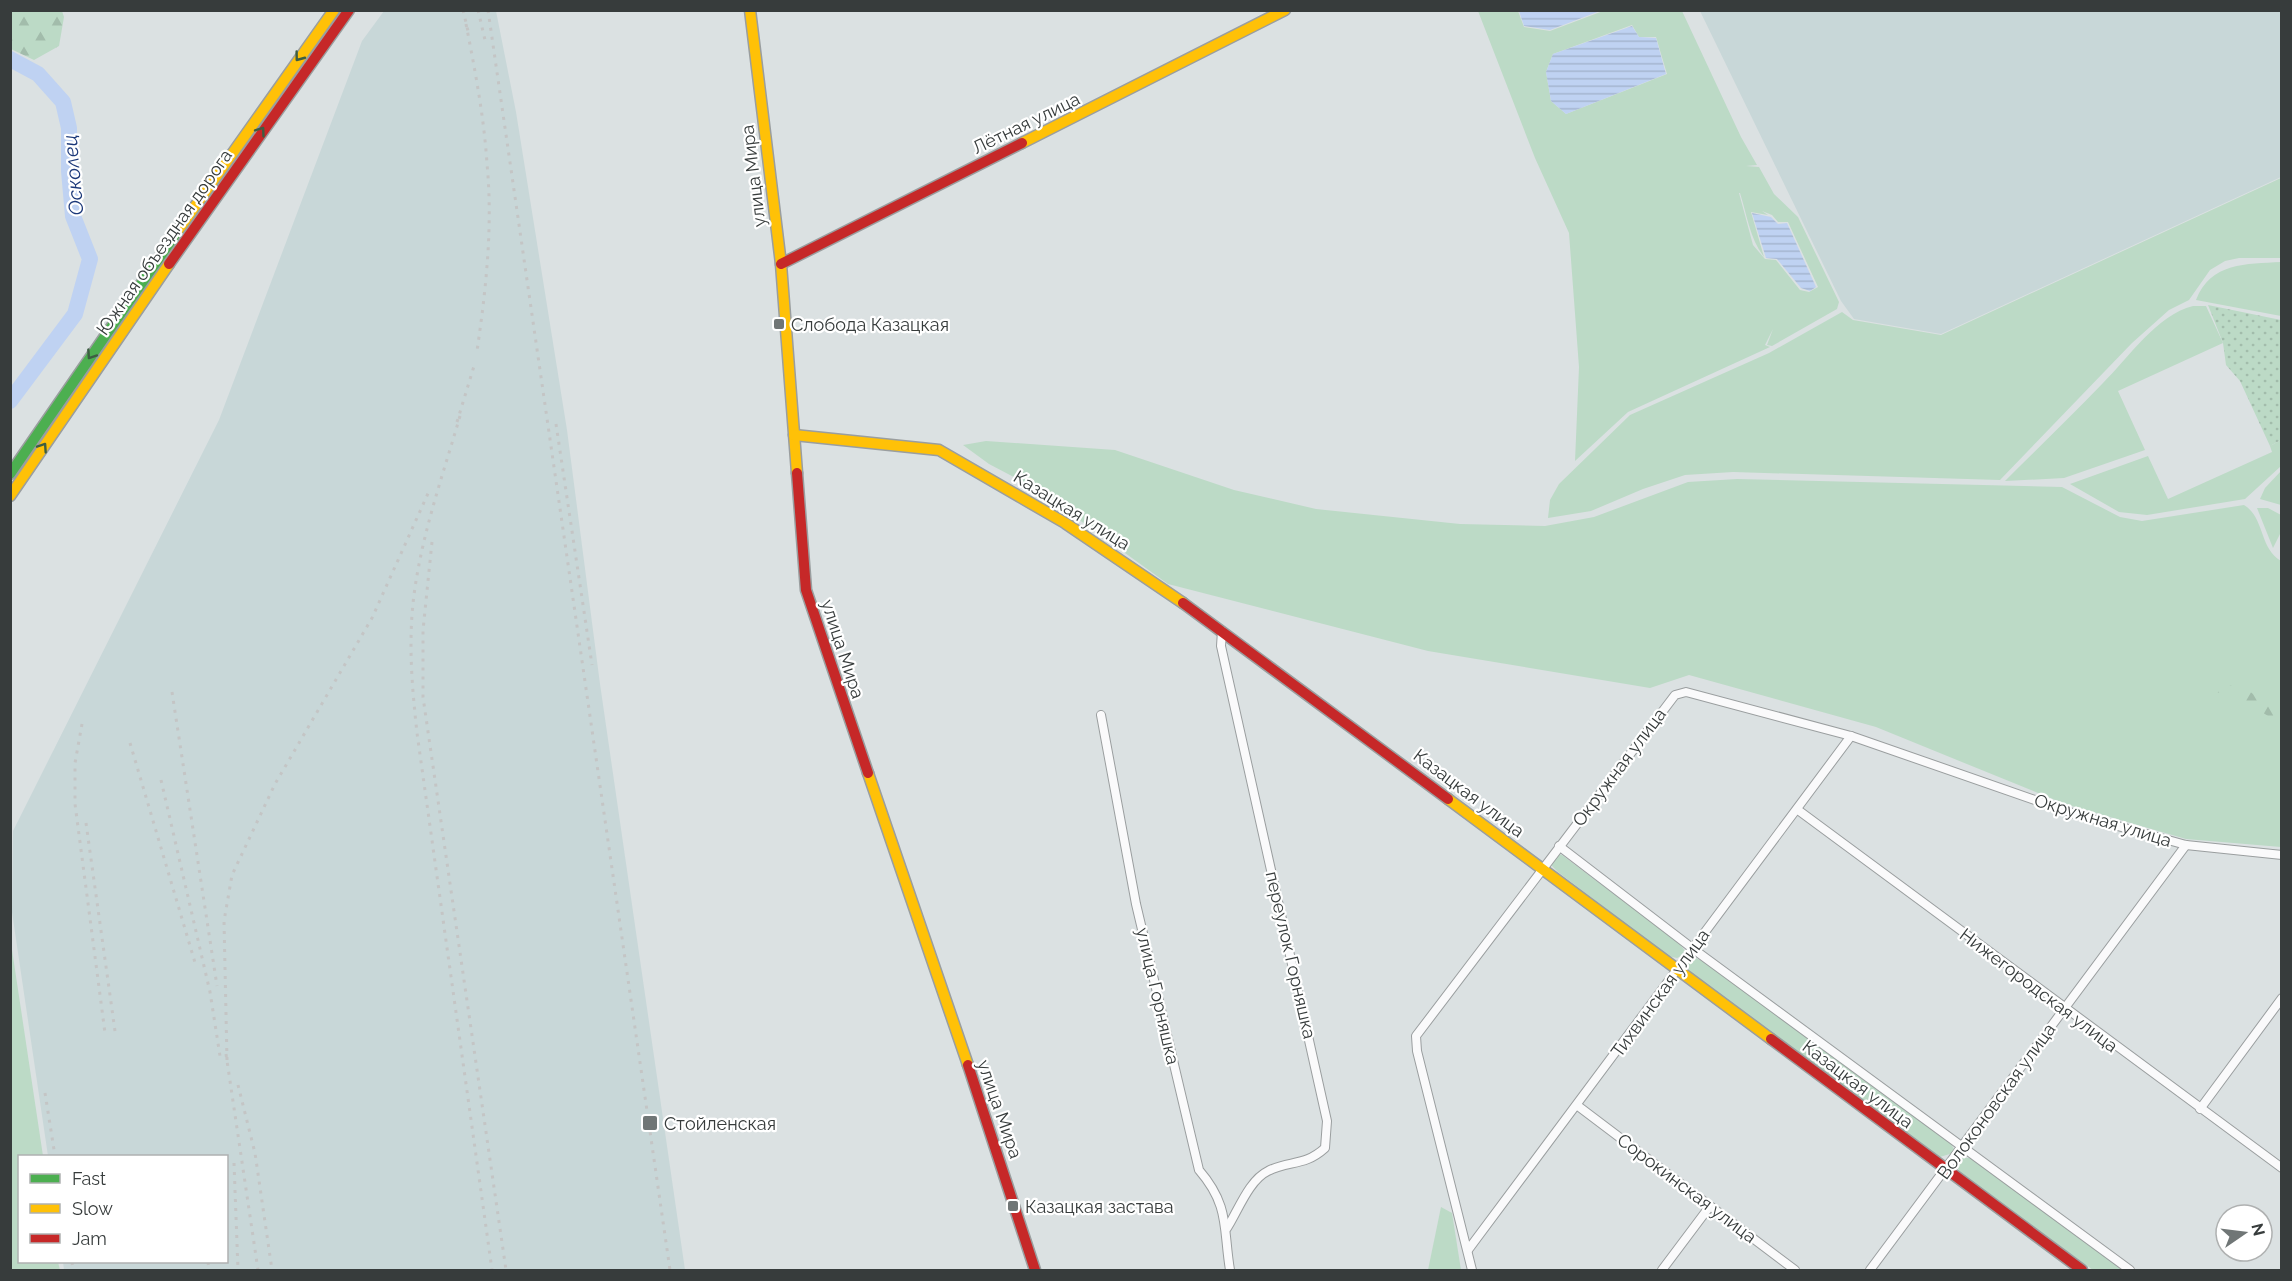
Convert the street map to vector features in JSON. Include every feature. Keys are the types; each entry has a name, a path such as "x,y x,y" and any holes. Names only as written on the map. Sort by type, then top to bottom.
{"main road":[{"name":"Южная объездная дорога","path":"10,474 273,92 334,10"},
{"name":"Южная объездная дорога","path":"10,496 242,158 349,10"},
{"name":"улица Мира","path":"750,10 780,264 806,590 1002,1164 1035,1270"},
{"name":"Лётная улица","path":"780,264 1285,10"},
{"name":"Казацкая улица","path":"794,435 939,450 1065,523 1143,574 1222,631 1945,1171 2082,1270"}],"street":[{"name":"переулок Горняшка","path":"1222,631 1221,646 1327,1121 1325,1149 1312,1160 1269,1170 1256,1180 1227,1228"},
{"name":"Окружная улица","path":"1472,1270 1417,1052 1416,1036 1675,694 1686,692 1851,736 2078,815 2186,845 2282,855"},
{"name":"улица Горняшка","path":"1101,715 1136,904 1199,1170 1220,1200 1227,1228 1230,1270"},
{"name":"Тихвинская улица","path":"1468,1250 1578,1106 1692,948 1798,810 1851,736"},
{"name":"Нижегородская улица","path":"1798,810 2063,1009 2282,1168"},
{"name":"Волоконовская улица","path":"1870,1270 2186,845"},
{"name":"Казацкая улица","path":"1559,846 1692,948 2130,1270"},
{"path":"2200,1109 2282,998"},
{"name":"Сорокинская улица","path":"1578,1106 1796,1270"},
{"path":"1662,1270 1710,1206"}],"shaded area":[{"path":"384,11 496,11 516,112 567,430 600,684 685,1270 64,1270 63,1263 228,1263 228,1155 48,1155 12,912 13,831 219,420 362,41"},
{"path":"1700,11 2281,11 2281,177 1941,334 1854,319 1841,301"}],"green space":[{"path":"10,11 62,11 64,17 59,46 34,60 11,49"},
{"path":"1478,11 1518,11 1524,27 1550,31 1603,11 1682,11 1741,137 1757,165 1746,166 1759,167 1774,194 1798,217 1839,302 1837,309 1772,346 1767,345 1773,329 1765,345 1770,347 1628,412 1575,461 1579,367 1569,233 1535,158","holes":["1632,25 1639,37 1656,37 1667,74 1566,114 1551,101 1546,72 1553,54","1739,193 1752,235 1764,257 1751,212 1768,215 1762,211 1772,215 1778,222 1788,222 1818,287 1809,292 1800,290 1776,260 1765,259 1753,245"]},
{"path":"2281,178 2281,258 2239,258 2225,261 2210,270 2189,300 2169,310 2132,343 2000,480 1733,472 1685,475 1643,489 1591,511 1548,518 1550,500 1559,484 1630,415 1769,353 1842,312 1853,320 1941,335"},
{"path":"2281,262 2281,316 2196,300 2211,278 2220,272 2255,263"},
{"path":"2208,305 2281,320 2281,440 2270,446 2240,381 2226,365 2223,343"},
{"path":"2193,306 2206,306 2223,343 2118,391 2145,450 2064,478 2005,481 2113,373 2144,338 2167,318"},
{"path":"2281,440 2281,466 2245,499 2147,515 2119,512 2070,484 2148,456 2168,499 2272,452 2270,446"},
{"path":"986,441 1115,450 1234,490 1316,509 1460,524 1545,526 1594,517 1688,482 1737,479 2062,487 2120,517 2142,521 2244,505 2256,517 2269,549 2281,561 2281,847 2186,839 2065,804 1876,727 1689,675 1650,688 1428,651 1168,584 1035,488 989,464 963,445"},
{"path":"2281,471 2281,505 2260,499 2265,488"},
{"path":"2257,508 2268,508 2281,515 2281,532 2273,548"},
{"path":"2219,683 2237,687 2239,692 2249,691 2277,711 2281,714 2281,728 2276,721 2230,692 2208,693 2209,686"},
{"path":"1557,854 1562,855 1679,943 1685,951 1683,955 1677,958 1668,956 1558,872 1552,866 1551,861"},
{"path":"11,943 43,1155 18,1155 18,1263 58,1263 60,1270 11,1270"},
{"path":"1693,957 1703,961 1949,1141 1954,1149 1953,1153 1940,1157 1932,1152 1692,973 1686,966"},
{"path":"1962,1158 1971,1158 2124,1270 2093,1270 1961,1174 1957,1167"},
{"path":"1441,1207 1452,1213 1461,1270 1428,1270"}],"water":[{"path":"1519,10 1600,11 1550,30 1524,26"},
{"path":"1632,26 1639,37 1656,38 1666,74 1566,114 1551,101 1546,72 1553,54"},
{"path":"1752,213 1771,217 1778,224 1787,223 1816,287 1810,291 1801,288 1777,259 1766,258"}],"waterway":[{"name":"Осколец","path":"10,59 38,74 63,102 69,128 69,171 73,216 90,259 75,314 10,401"}],"railway":[{"path":"463,10 468,31"},
{"path":"478,10 485,40"},
{"path":"488,10 670,1270"},
{"path":"466,24 486,146 489,187 488,258 477,351"},
{"path":"457,422 474,366"},
{"path":"460,416 422,549 412,612 411,664 417,733 492,1270"},
{"path":"556,424 592,665"},
{"path":"227,1060 224,921 232,875 275,784 372,618 430,489"},
{"path":"432,542 423,630 423,697 506,1270"},
{"path":"172,692 217,986"},
{"path":"82,724 75,763 75,804 105,1033"},
{"path":"130,743 196,966"},
{"path":"161,780 210,992 220,1056"},
{"path":"86,823 115,1031"},
{"path":"226,1054 258,1270"},
{"path":"238,1085 255,1153 272,1270"},
{"path":"45,1093 55,1155"},
{"path":"234,1163 238,1270"},
{"path":"72,1263 73,1270"},
{"path":"208,1263 209,1270"}],"traffic: fast":[{"path":"10,474 179,229"}],"traffic: slow":[{"path":"179,229 334,10"},
{"path":"750,10 781,264 797,473"},
{"path":"1022,143 1285,10"},
{"path":"10,496 169,264"},
{"path":"794,435 939,450 1065,523 1183,603"},
{"path":"868,773 968,1065"},
{"path":"1448,799 1771,1039"}],"traffic: jam":[{"path":"169,264 349,10"},
{"path":"781,264 1022,143"},
{"path":"797,473 806,590 868,773"},
{"path":"1183,603 1448,799"},
{"path":"1771,1039 2082,1270"},
{"path":"968,1065 1035,1270"}],"place":[{"name":"Слобода Казацкая","path":"779,324"},
{"name":"Стойленская","path":"650,1123"},
{"name":"Казацкая застава","path":"1013,1206"}]}
